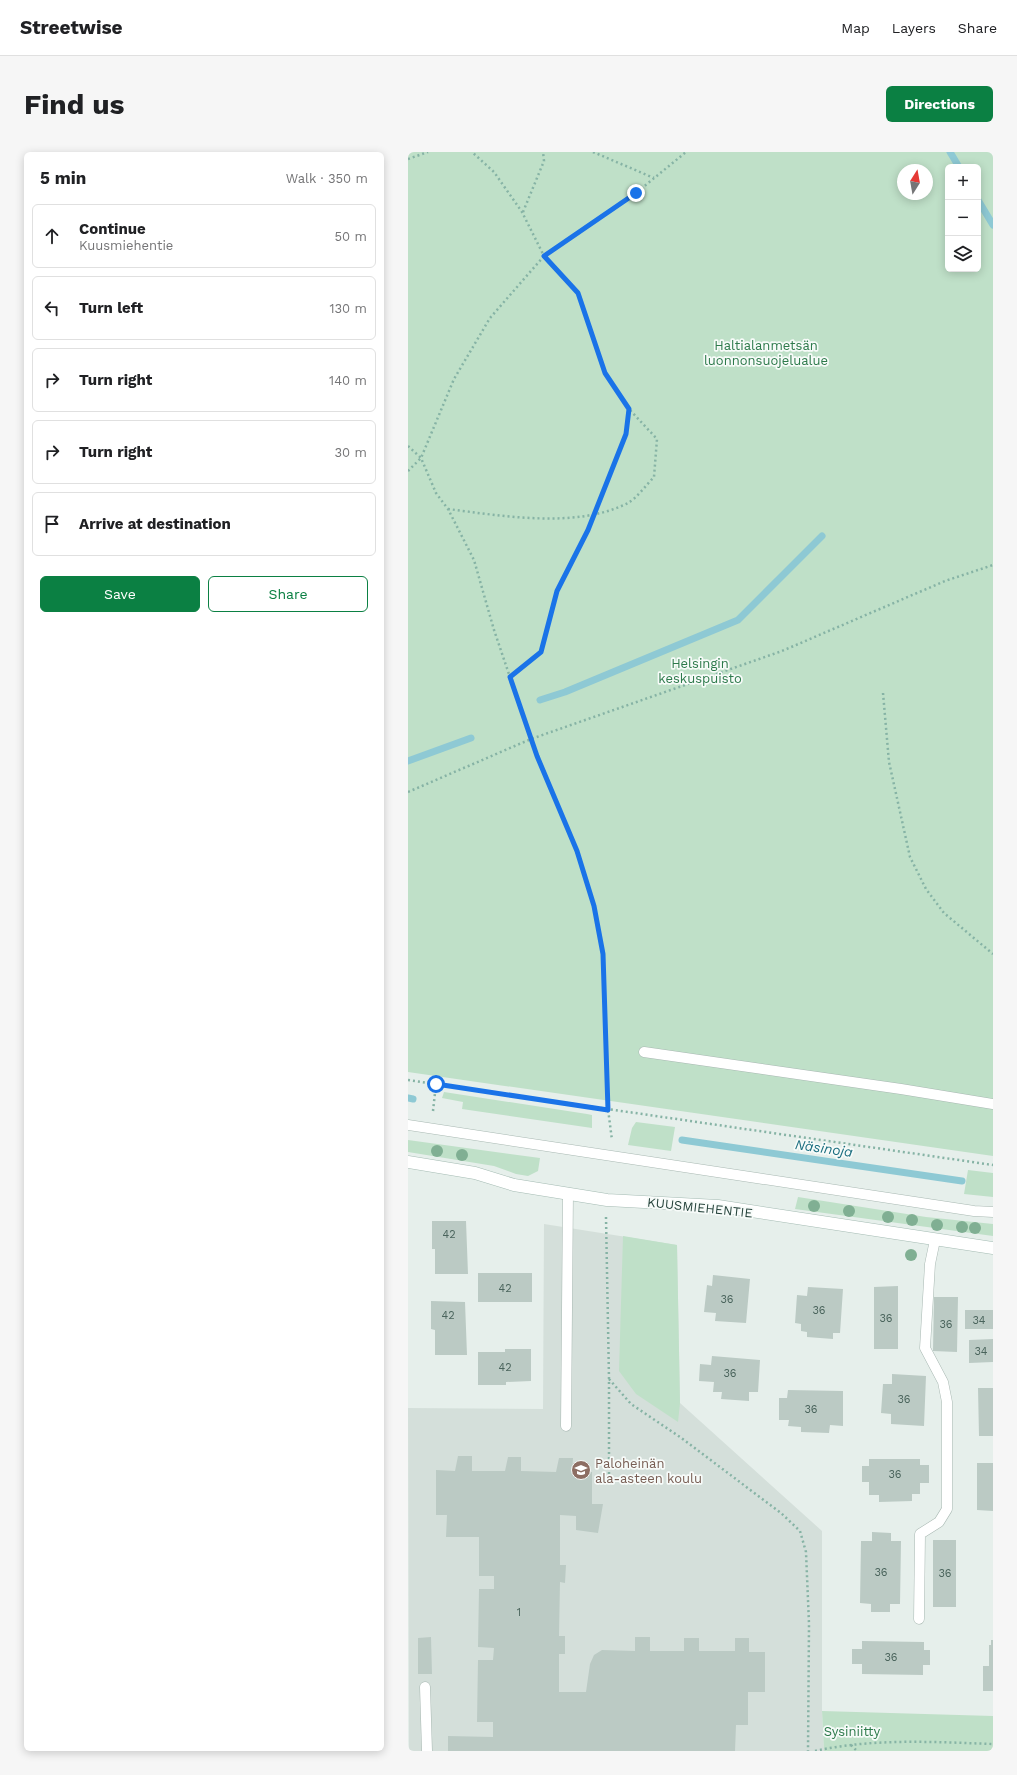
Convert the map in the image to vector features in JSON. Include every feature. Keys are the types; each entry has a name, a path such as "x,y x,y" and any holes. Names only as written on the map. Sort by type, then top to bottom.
{"main road":[{"name":"KUUSMIEHENTIE","path":"408,1162 476,1173 514,1185 607,1200 718,1206 993,1248"}],"lane":[{"path":"644,1052 901,1089 993,1104"},
{"path":"408,1125 974,1211 993,1212"},
{"path":"566,1426 568,1193"},
{"path":"919,1619 920,1534 939,1522 947,1508 947,1402 943,1382 925,1348 930,1264 935,1240"},
{"path":"425,1687 427,1751"}],"path":[{"path":"408,159 428,152"},
{"path":"448,510 524,519 594,516 629,502 654,477 656,439 629,409 605,373 578,293 544,256 522,212 494,172 472,152"},
{"path":"522,212 544,161 543,152"},
{"path":"592,152 654,178"},
{"path":"408,471 421,458 454,379 490,318 544,256 636,193 686,152"},
{"path":"510,677 541,652 557,591 594,516 626,434 629,409"},
{"path":"408,446 421,458 436,493 448,510 474,560 531,739 577,851 594,906 603,954 608,1110"},
{"path":"408,792 531,739 782,651 931,587 993,565"},
{"path":"883,693 889,762 910,857 926,889 944,913 993,954"},
{"path":"408,1080 993,1165"},
{"path":"433,1111 436,1084"},
{"path":"606,1230 609,1478"},
{"path":"609,1379 631,1404 680,1437 781,1513 800,1531 806,1552 809,1624 808,1751"},
{"path":"814,1751 851,1744 882,1742 993,1744"},
{"path":"851,1744 857,1751"}],"shaded area":[{"name":"Paloheinän ala-asteen koulu","path":"544,1224 677,1245 680,1403 822,1531 822,1711 824,1751 409,1751 408,1408 543,1409"}],"green space":[{"name":"Helsingin keskuspuisto","path":"408,152 993,152 993,1156 408,1072"},
{"path":"444,1092 592,1115 592,1128 462,1109 463,1102 442,1098"},
{"path":"636,1122 675,1127 671,1151 628,1145 632,1128"},
{"path":"408,1140 540,1158 538,1171 528,1176 516,1174 494,1166 408,1152"},
{"path":"968,1170 993,1173 993,1197 964,1194"},
{"path":"798,1197 926,1217 993,1224 993,1236 795,1209"},
{"path":"623,1236 677,1245 680,1403 678,1422 636,1394 619,1371"},
{"name":"Sysiniitty","path":"822,1711 993,1716 993,1751 824,1751"}],"building":[{"path":"432,1221 466,1221 468,1274 435,1274 435,1249 432,1249"},
{"path":"478,1273 532,1273 532,1302 478,1302"},
{"path":"713,1275 750,1279 746,1323 715,1321 716,1313 704,1312 707,1285 712,1286"},
{"path":"898,1286 898,1349 874,1349 874,1287"},
{"path":"808,1287 843,1289 840,1333 833,1333 833,1339 807,1337 807,1332 801,1331 801,1324 795,1323 797,1295 807,1296"},
{"path":"934,1297 958,1297 957,1352 933,1351"},
{"path":"431,1301 465,1302 467,1355 435,1355 435,1330 431,1329"},
{"path":"965,1310 993,1310 993,1329 965,1329"},
{"path":"993,1339 993,1362 969,1363 969,1340"},
{"path":"505,1349 531,1349 531,1381 506,1382 506,1385 478,1385 478,1352 505,1352"},
{"path":"712,1356 760,1360 758,1392 749,1392 749,1401 721,1399 722,1392 713,1392 714,1382 699,1381 700,1364 711,1365"},
{"path":"892,1374 926,1376 924,1426 891,1424 891,1414 881,1413 883,1384 892,1384"},
{"path":"978,1388 993,1388 993,1436 979,1436"},
{"path":"788,1390 843,1391 843,1426 830,1425 829,1433 801,1432 801,1427 788,1426 789,1420 779,1420 779,1398 787,1398"},
{"path":"458,1456 472,1456 472,1471 505,1471 508,1457 521,1457 521,1471 556,1472 559,1458 573,1458 572,1472 592,1472 592,1504 603,1504 598,1533 576,1530 576,1516 560,1515 560,1565 566,1565 565,1583 560,1582 559,1636 565,1636 565,1654 559,1654 559,1692 586,1692 590,1664 594,1655 602,1650 635,1651 635,1637 650,1637 650,1651 684,1651 684,1638 699,1638 699,1651 735,1651 735,1638 749,1638 749,1652 765,1652 765,1692 748,1692 748,1725 736,1725 735,1751 448,1751 448,1736 493,1737 493,1722 477,1722 478,1660 493,1660 494,1648 478,1647 479,1589 494,1589 494,1576 479,1576 479,1537 446,1537 447,1515 436,1515 436,1470 455,1471"},
{"path":"869,1459 920,1459 920,1465 929,1465 929,1483 920,1483 920,1494 912,1494 912,1501 879,1502 879,1495 869,1495 869,1482 862,1482 862,1466 869,1466"},
{"path":"977,1463 993,1463 993,1511 977,1510"},
{"path":"872,1532 891,1533 891,1541 901,1541 900,1604 890,1604 890,1612 871,1612 871,1604 860,1603 861,1541 872,1541"},
{"path":"933,1540 956,1540 956,1607 933,1607"},
{"path":"431,1637 432,1674 418,1674 418,1638"},
{"path":"991,1640 993,1640 993,1691 983,1691 983,1666 989,1666 989,1645 991,1645"},
{"path":"862,1641 924,1642 924,1650 930,1650 930,1665 923,1665 923,1675 862,1674 862,1664 852,1664 852,1649 862,1649"}],"waterway":[{"path":"950,152 957,164"},
{"path":"981,205 993,225"},
{"path":"540,700 565,692 738,620 822,536"},
{"path":"408,761 471,738"},
{"name":"Näsinoja","path":"408,1098 413,1099"},
{"name":"Näsinoja","path":"682,1140 962,1181"}],"place":[{"name":"Paloheinän ala-asteen koulu","path":"581,1470"}],"route":[{"path":"436,1084 608,1110 603,954 594,906 577,851 537,756 510,677 541,652 557,591 588,530 626,434 629,409 605,373 578,293 544,256 636,193"}],"park label":[{"name":"Haltialanmetsän luonnonsuojelualue","path":"766,352"}]}
